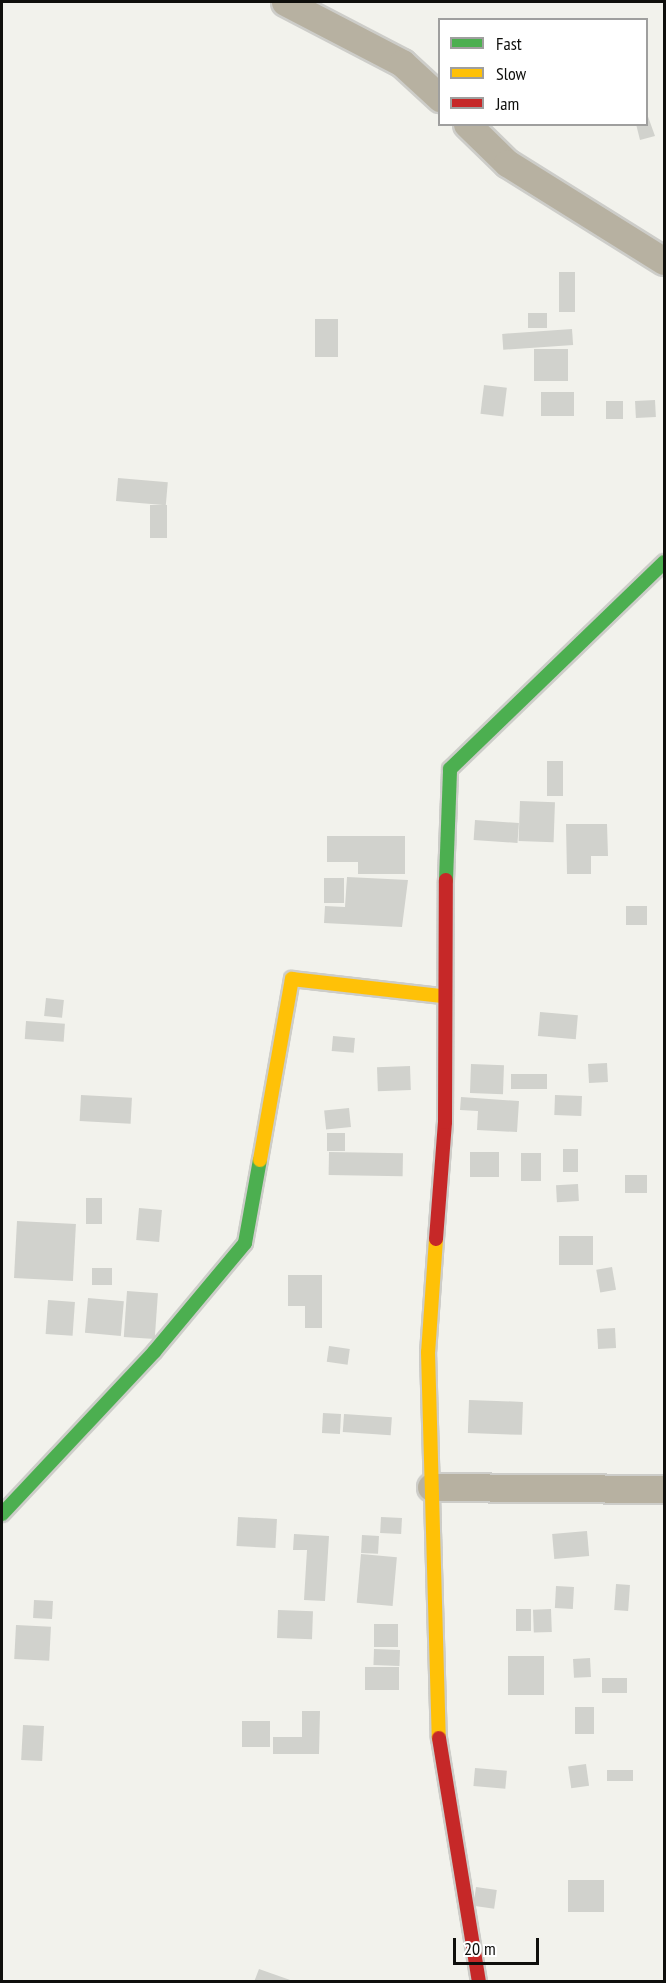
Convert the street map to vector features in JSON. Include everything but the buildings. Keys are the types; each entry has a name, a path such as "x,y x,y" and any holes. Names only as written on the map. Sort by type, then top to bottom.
{"street":[{"path":"285,2 402,63 438,96"},
{"path":"469,126 507,163 664,261"},
{"path":"479,1982 436,1718 428,1352 445,1122 442,996 450,769 664,562"},
{"path":"2,1514 154,1352 245,1243 292,979 442,996"},
{"path":"431,1487 664,1489"}],"traffic: fast":[{"path":"446,880 450,769 664,562"},
{"path":"2,1514 154,1352 245,1243 260,1160"}],"traffic: slow":[{"path":"260,1160 292,979 442,996"},
{"path":"436,1239 428,1352 439,1738"}],"traffic: jam":[{"path":"436,1239 445,1122 446,880"},
{"path":"439,1738 479,1982"}]}
